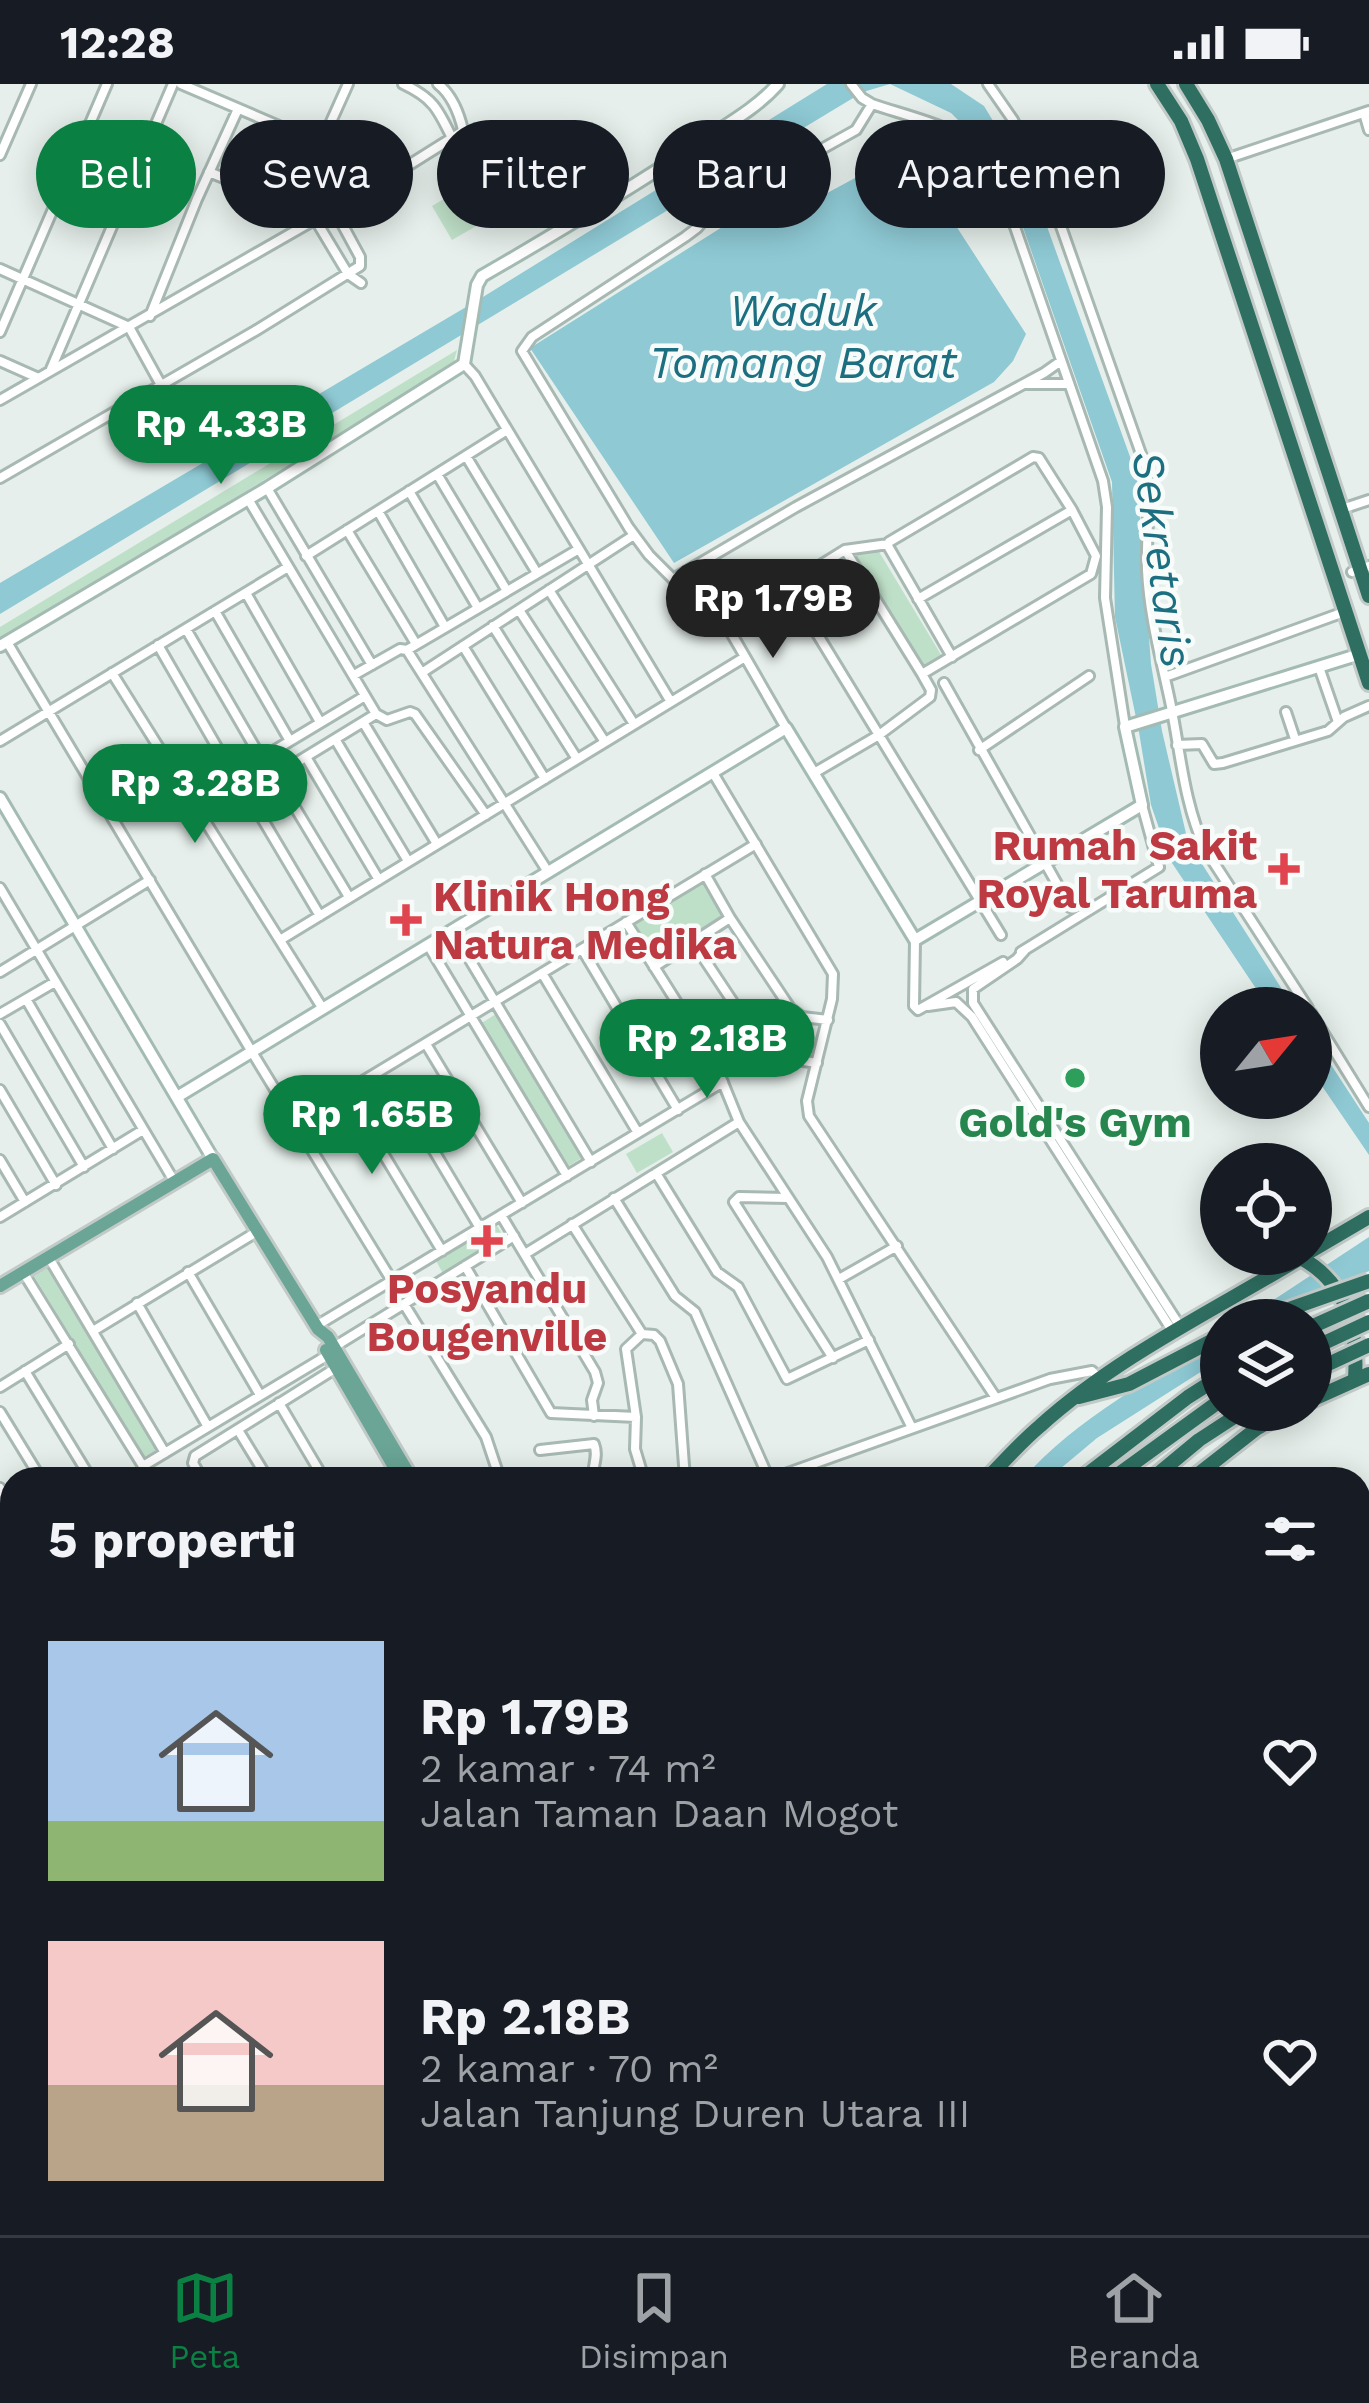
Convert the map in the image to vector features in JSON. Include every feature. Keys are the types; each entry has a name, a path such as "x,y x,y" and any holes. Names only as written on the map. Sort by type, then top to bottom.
{"highway":[{"path":"1157,84 1197,158 1369,683"},
{"path":"1186,84 1226,159 1369,596"},
{"path":"1280,413 1306,404"},
{"path":"1292,449 1318,441"},
{"path":"1332,1239 1369,1217"},
{"path":"999,1467 1039,1426 1100,1379 1270,1275"},
{"path":"1322,1275 1353,1321 1362,1376 1332,1390"},
{"path":"1318,1299 1369,1281"},
{"path":"1332,1317 1369,1300"},
{"path":"1332,1339 1369,1322"},
{"path":"1332,1362 1369,1345"},
{"path":"1075,1398 1116,1389 1200,1347"},
{"path":"1096,1467 1200,1391"},
{"path":"1127,1467 1200,1414"},
{"path":"1165,1467 1211,1431"},
{"path":"1207,1467 1253,1431"}],"main road":[{"path":"0,1286 213,1159 317,1328 320,1341 404,1467"},
{"path":"331,1351 336,1368 394,1467"}],"street":[{"path":"0,154 31,84"},
{"path":"0,332 107,84"},
{"path":"51,370 177,84 264,120"},
{"path":"332,120 348,84"},
{"path":"404,84 433,102 442,120"},
{"path":"392,1281 4,644 464,363 482,276 660,168 753,107 778,84"},
{"path":"851,84 872,104 972,144 1014,223 1106,495 1105,598 1142,805 1160,867 923,1008"},
{"path":"988,84 1013,120 1052,198 1146,469 1147,572 1168,713 1189,806 1205,850 1293,987"},
{"path":"433,102 442,86 459,120"},
{"path":"872,104 856,130 791,166 731,189 697,228 532,337 522,351 634,535 725,624 915,940 914,1006 956,1002 972,1017 1093,1195"},
{"path":"150,316 238,109"},
{"path":"1226,159 1366,112 1369,130"},
{"path":"209,172 220,176"},
{"path":"0,400 299,228"},
{"path":"322,228 348,274 362,283"},
{"path":"0,478 360,266 344,228"},
{"path":"0,269 129,327 161,386"},
{"path":"673,578 1061,361"},
{"path":"0,362 37,378"},
{"path":"464,363 671,702"},
{"path":"1024,384 1068,383"},
{"path":"306,556 507,430"},
{"path":"466,456 537,573"},
{"path":"725,624 845,550 889,543 1033,457 1043,461 1096,556 1091,574 922,674"},
{"path":"437,474 507,591"},
{"path":"266,488 372,665"},
{"path":"410,491 478,608"},
{"path":"248,499 376,714 387,720 415,714 486,815"},
{"path":"1340,510 1369,500"},
{"path":"918,599 1072,510"},
{"path":"378,511 446,627"},
{"path":"347,530 424,672 548,872"},
{"path":"424,672 634,535"},
{"path":"889,543 952,657"},
{"path":"354,675 412,647 579,548"},
{"path":"813,773 879,735 926,701 931,690 845,550"},
{"path":"0,741 289,567"},
{"path":"788,586 1001,935"},
{"path":"549,590 634,724"},
{"path":"246,592 320,722"},
{"path":"519,610 605,742"},
{"path":"215,611 290,740"},
{"path":"1165,677 1298,634 1345,612"},
{"path":"494,626 577,759"},
{"path":"186,629 261,758"},
{"path":"158,645 233,775"},
{"path":"463,646 545,778"},
{"path":"1129,726 1360,654"},
{"path":"280,940 745,657"},
{"path":"1319,667 1338,723"},
{"path":"112,673 323,1009"},
{"path":"980,750 1090,676"},
{"path":"944,683 1070,908"},
{"path":"192,800 365,695"},
{"path":"1177,745 1202,744 1214,764 1223,763 1328,731 1344,717 1369,706"},
{"path":"1286,712 1295,740"},
{"path":"204,819 376,714"},
{"path":"363,722 438,844"},
{"path":"177,1097 786,728"},
{"path":"335,739 409,862"},
{"path":"305,757 379,880"},
{"path":"712,772 833,974 828,1020 807,1101 809,1116 996,1398"},
{"path":"276,776 350,898"},
{"path":"247,793 320,916"},
{"path":"0,798 213,1159"},
{"path":"915,940 1142,805"},
{"path":"296,1122 756,844"},
{"path":"705,874 796,1014 828,1020"},
{"path":"0,972 150,880"},
{"path":"0,888 4,906 36,950 175,1182"},
{"path":"654,967 730,918"},
{"path":"626,922 716,1064 739,1122 839,1279 912,1428"},
{"path":"452,931 591,1162"},
{"path":"693,942 764,1048 777,1057 817,1063"},
{"path":"428,945 568,1176"},
{"path":"582,949 678,1110"},
{"path":"1025,950 971,996 1177,1330"},
{"path":"542,973 638,1133"},
{"path":"0,1014 55,982"},
{"path":"26,999 113,1149"},
{"path":"0,1024 84,1167"},
{"path":"426,1044 522,1203"},
{"path":"1332,1048 1369,1107"},
{"path":"368,1127 447,1079"},
{"path":"317,1328 724,1082"},
{"path":"0,1090 56,1185"},
{"path":"346,1092 442,1251"},
{"path":"406,1104 480,1228"},
{"path":"525,1254 739,1122"},
{"path":"0,1217 143,1130"},
{"path":"0,1160 25,1202"},
{"path":"656,1173 717,1272 738,1287 784,1376 790,1379 868,1340"},
{"path":"790,1198 740,1197 734,1202 833,1358"},
{"path":"614,1198 675,1296 694,1312 765,1467"},
{"path":"501,1215 597,1377 594,1416"},
{"path":"572,1224 643,1334"},
{"path":"93,1331 258,1231"},
{"path":"23,1272 143,1466 514,1237"},
{"path":"839,1279 897,1246"},
{"path":"48,1257 165,1453"},
{"path":"465,1266 551,1413 636,1417"},
{"path":"188,1272 260,1395"},
{"path":"136,1303 208,1426"},
{"path":"404,1304 486,1437 496,1467"},
{"path":"640,1467 626,1349 643,1334 660,1341 677,1384 684,1467"},
{"path":"0,1387 70,1344"},
{"path":"195,1467 193,1458 336,1368"},
{"path":"26,1371 84,1467"},
{"path":"803,1467 1073,1373 1092,1371 1100,1379"},
{"path":"279,1403 316,1467"},
{"path":"0,1412 34,1467"},
{"path":"238,1430 261,1467"},
{"path":"540,1450 594,1444 593,1467"}],"green space":[{"path":"445,228 473,228 452,240"},
{"path":"457,350 453,365 0,641 0,627"},
{"path":"872,547 943,658 918,673 852,558"},
{"path":"705,879 725,915 656,961 632,922"},
{"path":"496,1014 583,1157 567,1167 480,1024"},
{"path":"662,1133 673,1152 637,1173 626,1154"},
{"path":"496,1224 508,1244 446,1279 435,1259"},
{"path":"45,1262 157,1450 144,1457 31,1271"}],"water":[{"path":"827,84 890,84 863,92 817,120 769,120"},
{"path":"890,84 951,84 984,106 993,120 958,120"},
{"name":"Waduk Tomang Barat","path":"855,178 855,228 957,228 1026,334 1013,361 994,382 674,563 530,348 721,228 831,228 831,191"},
{"path":"653,192 653,219 0,614 0,583 594,228 629,228 629,207"},
{"path":"1023,228 1048,228 1137,476 1151,664 1188,842 1281,987 1255,987 1170,860 1151,805 1115,617 1112,482"},
{"path":"1332,1066 1369,1123 1369,1155 1332,1101"},
{"path":"1369,1237 1369,1271 1317,1299 1275,1299 1311,1275 1332,1275 1332,1261"},
{"path":"1200,1347 1200,1372 1097,1438 1062,1467 1034,1467 1091,1418"}],"place":[{"name":"Rumah Sakit Royal Taruma","path":"1284,869"},
{"name":"Klinik Hong Natura Medika","path":"406,920"},
{"name":"Gold's Gym","path":"1075,1078"},
{"name":"Posyandu Bougenville","path":"487,1241"}],"water label":[{"name":"Sekretaris","path":"1163,559"}]}
